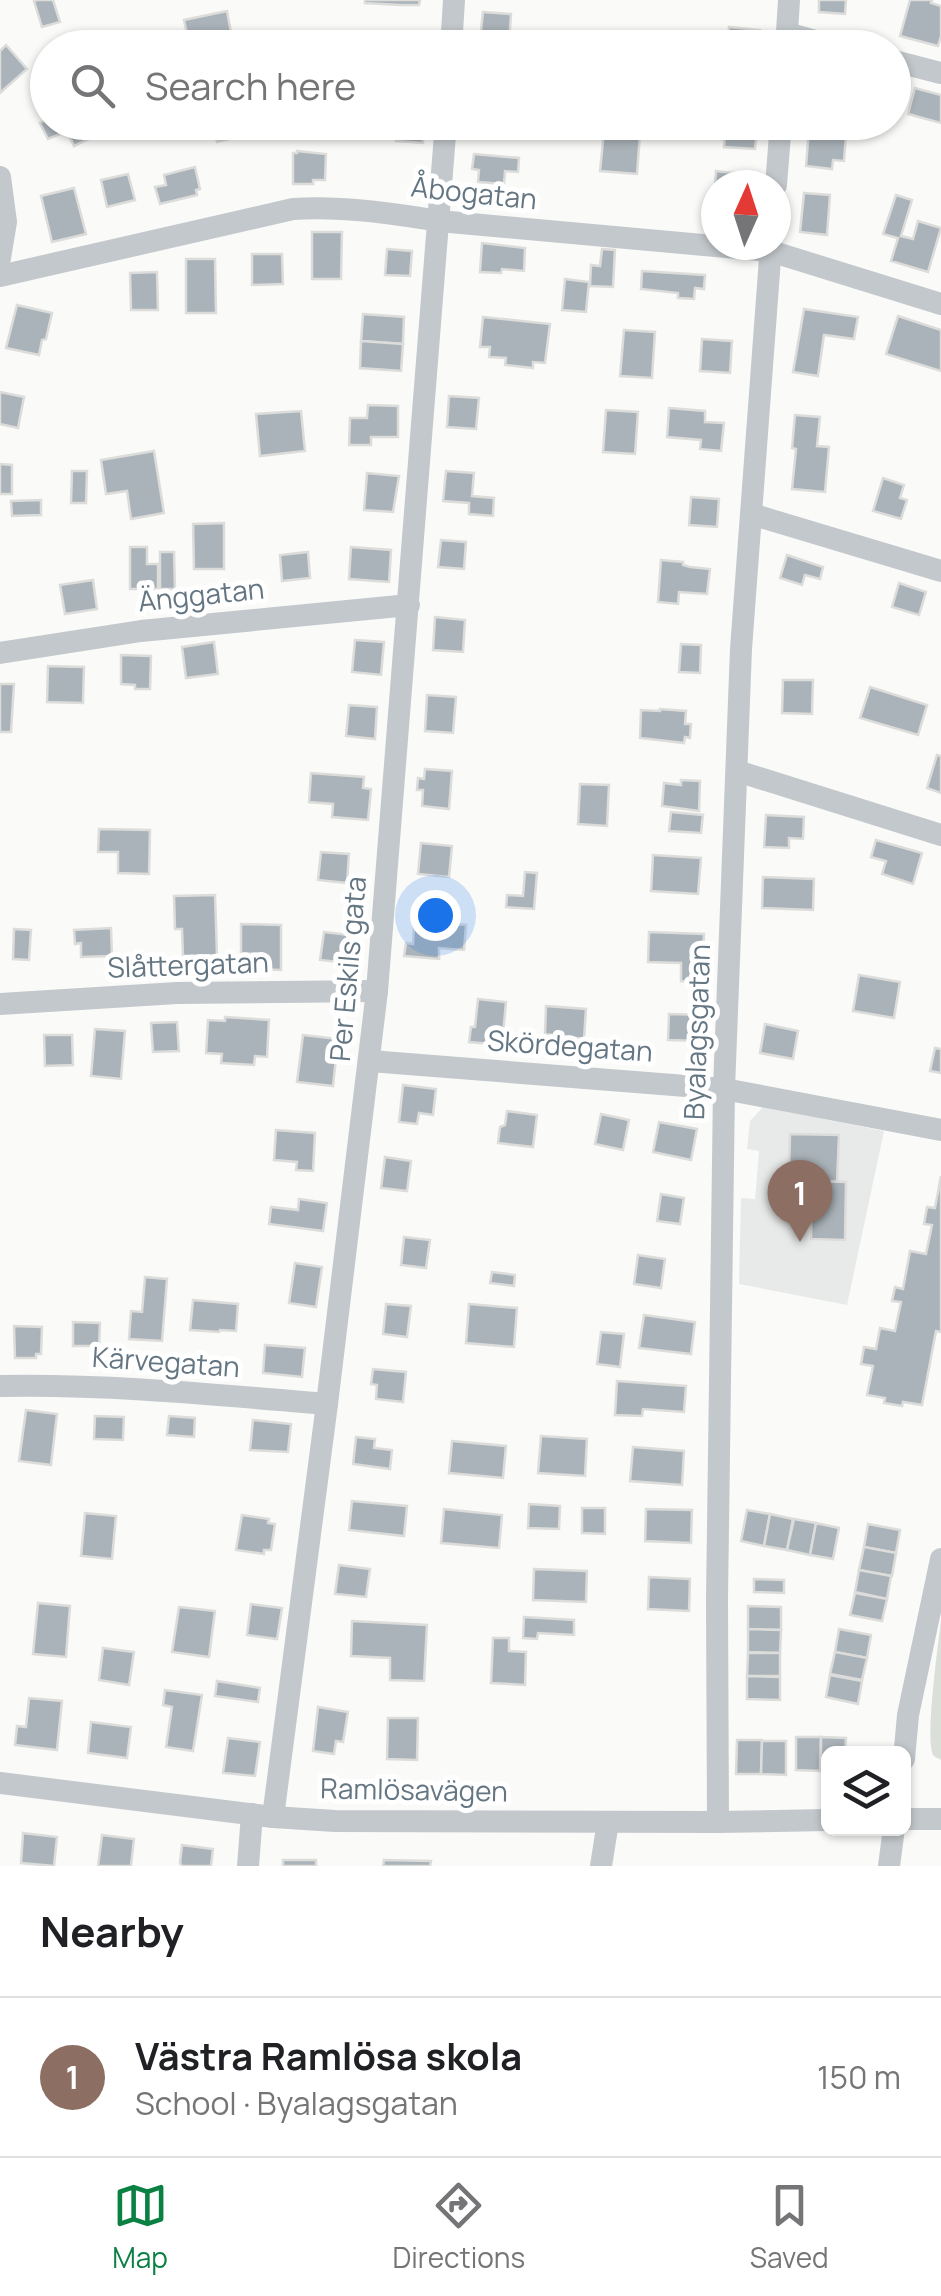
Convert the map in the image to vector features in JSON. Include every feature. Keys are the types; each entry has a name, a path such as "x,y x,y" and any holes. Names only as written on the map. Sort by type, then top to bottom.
{"street":[{"path":"452,30 454,0"},
{"path":"787,30 789,0"},
{"path":"911,65 941,73"},
{"name":"Per Eskils gata","path":"248,1866 262,1815 328,1404 370,1061 445,140"},
{"path":"777,170 780,140"},
{"path":"0,178 6,222 0,258"},
{"name":"Åbogatan","path":"0,276 293,209 320,207 701,242"},
{"name":"Åbogatan","path":"791,255 941,304"},
{"name":"Byalagsgatan","path":"718,1822 724,1088 741,649 770,260"},
{"path":"752,514 941,571"},
{"name":"Änggatan","path":"0,653 141,631 409,606"},
{"path":"736,771 941,835"},
{"name":"Slåttergatan","path":"0,1004 177,993 377,992"},
{"name":"Skördegatan","path":"370,1061 724,1088 941,1130"},
{"name":"Kärvegatan","path":"0,1386 105,1388 328,1404"},
{"path":"905,1746 908,1715 941,1560"},
{"name":"Ramlösavägen","path":"0,1783 335,1821 821,1820"},
{"path":"911,1820 941,1819"},
{"path":"601,1866 608,1822"},
{"path":"889,1866 893,1836"}],"shaded area":[{"path":"763,1107 884,1131 847,1305 739,1284 741,1198 755,1199 759,1151 747,1149 750,1121"},
{"path":"941,1620 941,1760 934,1756 931,1732"}],"building":[{"path":"53,0 60,22 42,27 34,1"},
{"path":"365,0 420,0 419,5 400,5"},
{"path":"819,0 846,0 845,14 819,12"},
{"path":"910,0 932,0 931,3 941,6 938,46 911,39 911,30 902,30"},
{"path":"227,11 231,30 186,30 184,20"},
{"path":"483,12 511,14 510,30 481,30"},
{"path":"6,45 27,69 0,93 0,51"},
{"path":"915,88 941,95 941,123 911,115"},
{"path":"603,140 640,140 637,174 600,171"},
{"path":"725,140 756,140 755,149 724,147"},
{"path":"808,140 846,140 844,161 833,160 832,169 806,166"},
{"path":"293,153 326,154 325,180 293,184"},
{"path":"474,154 519,158 518,172 505,171 504,184 478,182 479,170 472,169"},
{"path":"195,167 200,189 196,190 197,195 160,204 155,187 166,185 164,175"},
{"path":"128,174 135,200 107,207 101,180"},
{"path":"74,188 86,234 52,242 41,196"},
{"path":"804,193 830,195 827,235 800,232"},
{"path":"896,195 912,200 901,236 913,239 918,221 941,228 928,272 891,261 898,238 883,234"},
{"path":"312,232 342,232 341,279 312,279"},
{"path":"482,243 525,248 524,271 480,272"},
{"path":"387,249 412,251 410,276 385,275"},
{"path":"602,249 615,250 613,287 590,286 591,265 600,266"},
{"path":"252,254 282,254 283,284 252,285"},
{"path":"186,259 215,259 216,313 186,313"},
{"path":"642,271 705,275 704,289 695,288 694,299 641,289"},
{"path":"157,272 158,310 131,310 130,273"},
{"path":"565,279 589,282 586,312 562,310"},
{"path":"17,305 52,313 39,355 6,348"},
{"path":"804,309 858,317 854,339 824,335 818,376 793,372"},
{"path":"363,314 404,317 403,344 361,341"},
{"path":"898,316 941,330 941,371 886,354"},
{"path":"483,317 550,324 545,363 533,362 533,368 505,365 506,358 489,357 490,347 480,347"},
{"path":"624,330 655,332 652,378 620,376"},
{"path":"702,339 732,341 730,373 700,371"},
{"path":"361,341 403,344 401,371 360,368"},
{"path":"0,392 24,397 18,428 0,424"},
{"path":"449,396 479,398 476,429 447,427"},
{"path":"368,405 398,406 398,437 371,437 371,445 349,445 350,418 367,418"},
{"path":"669,408 705,411 705,422 724,423 721,451 700,449 701,440 667,437"},
{"path":"606,410 638,412 635,454 603,452"},
{"path":"301,411 305,451 260,456 256,414"},
{"path":"795,415 820,417 817,446 829,447 825,492 792,489"},
{"path":"154,451 164,513 131,519 127,491 106,494 101,460"},
{"path":"0,464 12,465 12,494 0,494"},
{"path":"72,471 87,471 86,503 71,503"},
{"path":"446,471 474,473 472,496 494,498 493,516 469,514 469,503 443,501"},
{"path":"367,473 399,476 393,512 364,510"},
{"path":"883,478 904,485 900,498 907,500 901,519 873,511"},
{"path":"691,497 719,499 717,527 689,525"},
{"path":"41,500 41,515 12,516 11,501"},
{"path":"224,523 224,569 194,569 193,524"},
{"path":"441,540 466,542 464,569 438,567"},
{"path":"130,547 147,547 147,564 158,564 158,589 130,589"},
{"path":"351,547 391,550 389,582 349,579"},
{"path":"160,552 174,552 175,589 160,589"},
{"path":"308,552 310,578 282,581 280,555"},
{"path":"787,555 823,567 820,579 805,575 802,585 780,578"},
{"path":"661,560 710,569 707,594 679,592 678,604 658,602"},
{"path":"93,580 97,609 65,614 60,585"},
{"path":"899,583 926,592 919,615 892,607"},
{"path":"435,617 465,620 463,652 433,650"},
{"path":"355,640 384,642 381,675 352,672"},
{"path":"214,642 218,674 186,678 182,647"},
{"path":"681,644 701,645 700,673 679,672"},
{"path":"121,655 151,656 150,689 121,684"},
{"path":"48,666 84,667 83,703 47,702"},
{"path":"783,680 813,680 812,714 782,713"},
{"path":"0,684 14,684 11,732 0,732"},
{"path":"870,687 927,705 918,735 860,718"},
{"path":"427,695 456,697 453,733 425,731"},
{"path":"349,705 377,707 375,739 346,736"},
{"path":"641,710 686,711 685,724 691,724 690,738 685,737 684,743 640,738"},
{"path":"937,755 941,756 941,793 927,788"},
{"path":"425,769 452,771 449,809 422,806 423,790 417,790 418,778 424,779"},
{"path":"311,773 364,777 363,788 371,789 368,820 332,817 333,804 309,802"},
{"path":"681,780 700,781 699,811 662,806 664,783 681,785"},
{"path":"580,784 609,785 607,826 578,824"},
{"path":"671,812 703,815 701,833 669,831"},
{"path":"766,815 804,817 803,839 789,838 789,848 764,847"},
{"path":"99,829 150,830 149,874 118,873 118,852 98,852"},
{"path":"876,840 922,853 913,884 882,874 886,861 871,857"},
{"path":"421,843 452,846 449,877 418,874"},
{"path":"321,852 349,854 347,883 318,880"},
{"path":"653,855 701,858 698,894 651,891"},
{"path":"525,872 537,873 534,909 506,907 507,895 523,896"},
{"path":"763,877 814,879 813,910 762,908"},
{"path":"215,895 217,955 183,956 182,929 175,929 174,896"},
{"path":"441,923 466,925 464,950 439,948 439,959 404,956 406,943 413,944 414,926 440,929"},
{"path":"241,924 281,925 281,970 257,969 257,954 241,953"},
{"path":"111,928 112,956 81,957 81,943 75,944 74,930"},
{"path":"14,929 31,930 29,960 13,959"},
{"path":"324,932 358,936 357,950 351,950 349,963 320,960"},
{"path":"649,932 704,934 702,982 681,981 681,963 648,962"},
{"path":"859,975 900,982 894,1018 853,1011"},
{"path":"478,999 506,1002 502,1045 469,1042"},
{"path":"546,1006 586,1009 584,1039 545,1034"},
{"path":"669,1014 702,1015 701,1041 668,1040"},
{"path":"225,1017 269,1020 267,1057 255,1056 254,1065 221,1063 222,1054 206,1053 208,1020 225,1021"},
{"path":"177,1022 179,1051 153,1052 151,1023"},
{"path":"765,1024 798,1031 793,1059 760,1053"},
{"path":"95,1029 125,1031 121,1079 91,1076"},
{"path":"44,1035 72,1035 73,1065 45,1066"},
{"path":"303,1035 338,1039 333,1086 297,1082"},
{"path":"935,1048 941,1049 941,1073 930,1071"},
{"path":"403,1085 436,1089 433,1115 419,1113 417,1124 399,1122"},
{"path":"507,1111 537,1115 533,1147 498,1143"},
{"path":"601,1114 629,1120 623,1150 595,1144"},
{"path":"659,1122 697,1129 691,1160 653,1152"},
{"path":"276,1130 315,1133 313,1171 296,1170 297,1162 274,1160"},
{"path":"790,1134 839,1135 837,1182 810,1181 810,1173 789,1173"},
{"path":"385,1157 411,1161 407,1191 381,1188"},
{"path":"941,1176 941,1332 936,1331 922,1405 884,1403 885,1398 867,1395 873,1366 861,1364 864,1347 876,1349 880,1328 895,1331 901,1302 892,1301 895,1287 903,1289 910,1251 926,1254 932,1225 924,1224 927,1207 935,1208"},
{"path":"812,1181 846,1182 845,1240 811,1239"},
{"path":"661,1194 684,1198 680,1224 657,1221"},
{"path":"299,1199 327,1203 323,1231 269,1224 271,1207 298,1210"},
{"path":"404,1237 430,1240 426,1268 401,1265"},
{"path":"638,1255 665,1259 661,1288 634,1284"},
{"path":"295,1263 322,1267 316,1307 289,1303"},
{"path":"492,1272 515,1275 514,1286 490,1283"},
{"path":"145,1277 167,1279 162,1341 129,1339 131,1311 142,1312"},
{"path":"193,1300 238,1304 236,1331 190,1330"},
{"path":"386,1304 411,1306 407,1337 383,1334"},
{"path":"469,1304 517,1308 514,1347 466,1343"},
{"path":"644,1315 695,1322 691,1354 639,1348"},
{"path":"73,1322 100,1323 99,1346 73,1346"},
{"path":"14,1326 42,1327 41,1354 36,1354 36,1358 15,1358"},
{"path":"601,1332 624,1334 620,1367 597,1364"},
{"path":"265,1345 305,1348 302,1377 263,1373"},
{"path":"373,1369 406,1372 403,1402 376,1399 377,1385 371,1384"},
{"path":"617,1381 686,1386 684,1412 643,1409 642,1416 615,1415"},
{"path":"26,1410 57,1414 51,1465 19,1461"},
{"path":"95,1416 124,1417 123,1440 94,1439"},
{"path":"169,1416 195,1418 194,1437 167,1435"},
{"path":"253,1420 291,1424 288,1452 250,1450"},
{"path":"541,1436 587,1439 585,1476 538,1473"},
{"path":"356,1437 375,1439 374,1448 392,1450 390,1469 353,1464"},
{"path":"452,1441 506,1446 503,1478 449,1473"},
{"path":"633,1447 684,1451 682,1485 630,1481"},
{"path":"352,1501 407,1506 404,1536 349,1530"},
{"path":"529,1504 560,1506 559,1529 528,1528"},
{"path":"582,1508 605,1508 605,1534 582,1533"},
{"path":"444,1509 502,1515 499,1548 441,1543"},
{"path":"646,1509 692,1510 691,1543 645,1541"},
{"path":"747,1510 770,1514 764,1546 741,1541"},
{"path":"85,1513 116,1516 112,1559 81,1556"},
{"path":"770,1514 793,1519 787,1550 764,1546"},
{"path":"242,1515 269,1519 268,1523 275,1524 271,1550 264,1550 264,1554 236,1550"},
{"path":"794,1519 816,1523 810,1555 787,1550"},
{"path":"816,1523 839,1528 833,1559 810,1555"},
{"path":"868,1524 900,1530 896,1553 864,1547"},
{"path":"864,1547 896,1553 892,1576 859,1570"},
{"path":"339,1565 370,1569 366,1597 335,1594"},
{"path":"534,1569 587,1571 586,1602 533,1600"},
{"path":"859,1570 891,1576 887,1599 855,1592"},
{"path":"649,1577 690,1579 689,1611 648,1609"},
{"path":"754,1579 784,1580 784,1593 754,1592"},
{"path":"855,1593 887,1599 882,1621 850,1615"},
{"path":"38,1603 70,1606 66,1657 33,1654"},
{"path":"251,1604 282,1608 277,1639 247,1635"},
{"path":"748,1606 781,1607 781,1630 748,1629"},
{"path":"179,1607 215,1611 209,1657 172,1652"},
{"path":"524,1617 574,1620 574,1635 538,1633 537,1639 523,1638"},
{"path":"352,1621 427,1625 424,1681 390,1680 390,1658 351,1656"},
{"path":"748,1629 781,1630 780,1653 748,1652"},
{"path":"839,1629 871,1635 867,1658 835,1652"},
{"path":"493,1638 509,1638 509,1651 526,1652 525,1685 491,1683"},
{"path":"103,1648 134,1652 129,1685 99,1680"},
{"path":"835,1652 867,1658 862,1680 830,1674"},
{"path":"748,1653 780,1653 780,1676 747,1676"},
{"path":"830,1675 862,1681 858,1704 826,1697"},
{"path":"747,1676 780,1677 780,1700 747,1699"},
{"path":"217,1681 260,1688 258,1702 215,1696"},
{"path":"165,1690 202,1695 193,1751 166,1747 172,1707 163,1705"},
{"path":"29,1698 62,1701 57,1750 15,1745 17,1726 26,1727"},
{"path":"318,1707 348,1712 343,1742 336,1741 334,1754 313,1751"},
{"path":"388,1718 418,1718 417,1760 387,1759"},
{"path":"91,1722 131,1727 127,1758 88,1753"},
{"path":"796,1737 821,1737 820,1771 796,1770"},
{"path":"821,1737 846,1738 846,1746 821,1746"},
{"path":"228,1738 260,1742 255,1776 223,1773"},
{"path":"737,1740 762,1740 761,1774 736,1774"},
{"path":"762,1741 786,1741 786,1775 761,1774"},
{"path":"23,1833 57,1837 54,1866 21,1863"},
{"path":"102,1835 134,1839 131,1866 98,1866"},
{"path":"182,1845 213,1849 211,1866 182,1866"},
{"path":"283,1860 316,1860 316,1866 283,1866"},
{"path":"384,1860 431,1861 430,1866 383,1866"}],"place":[{"name":"Västra Ramlösa skola","path":"800,1242"}]}
